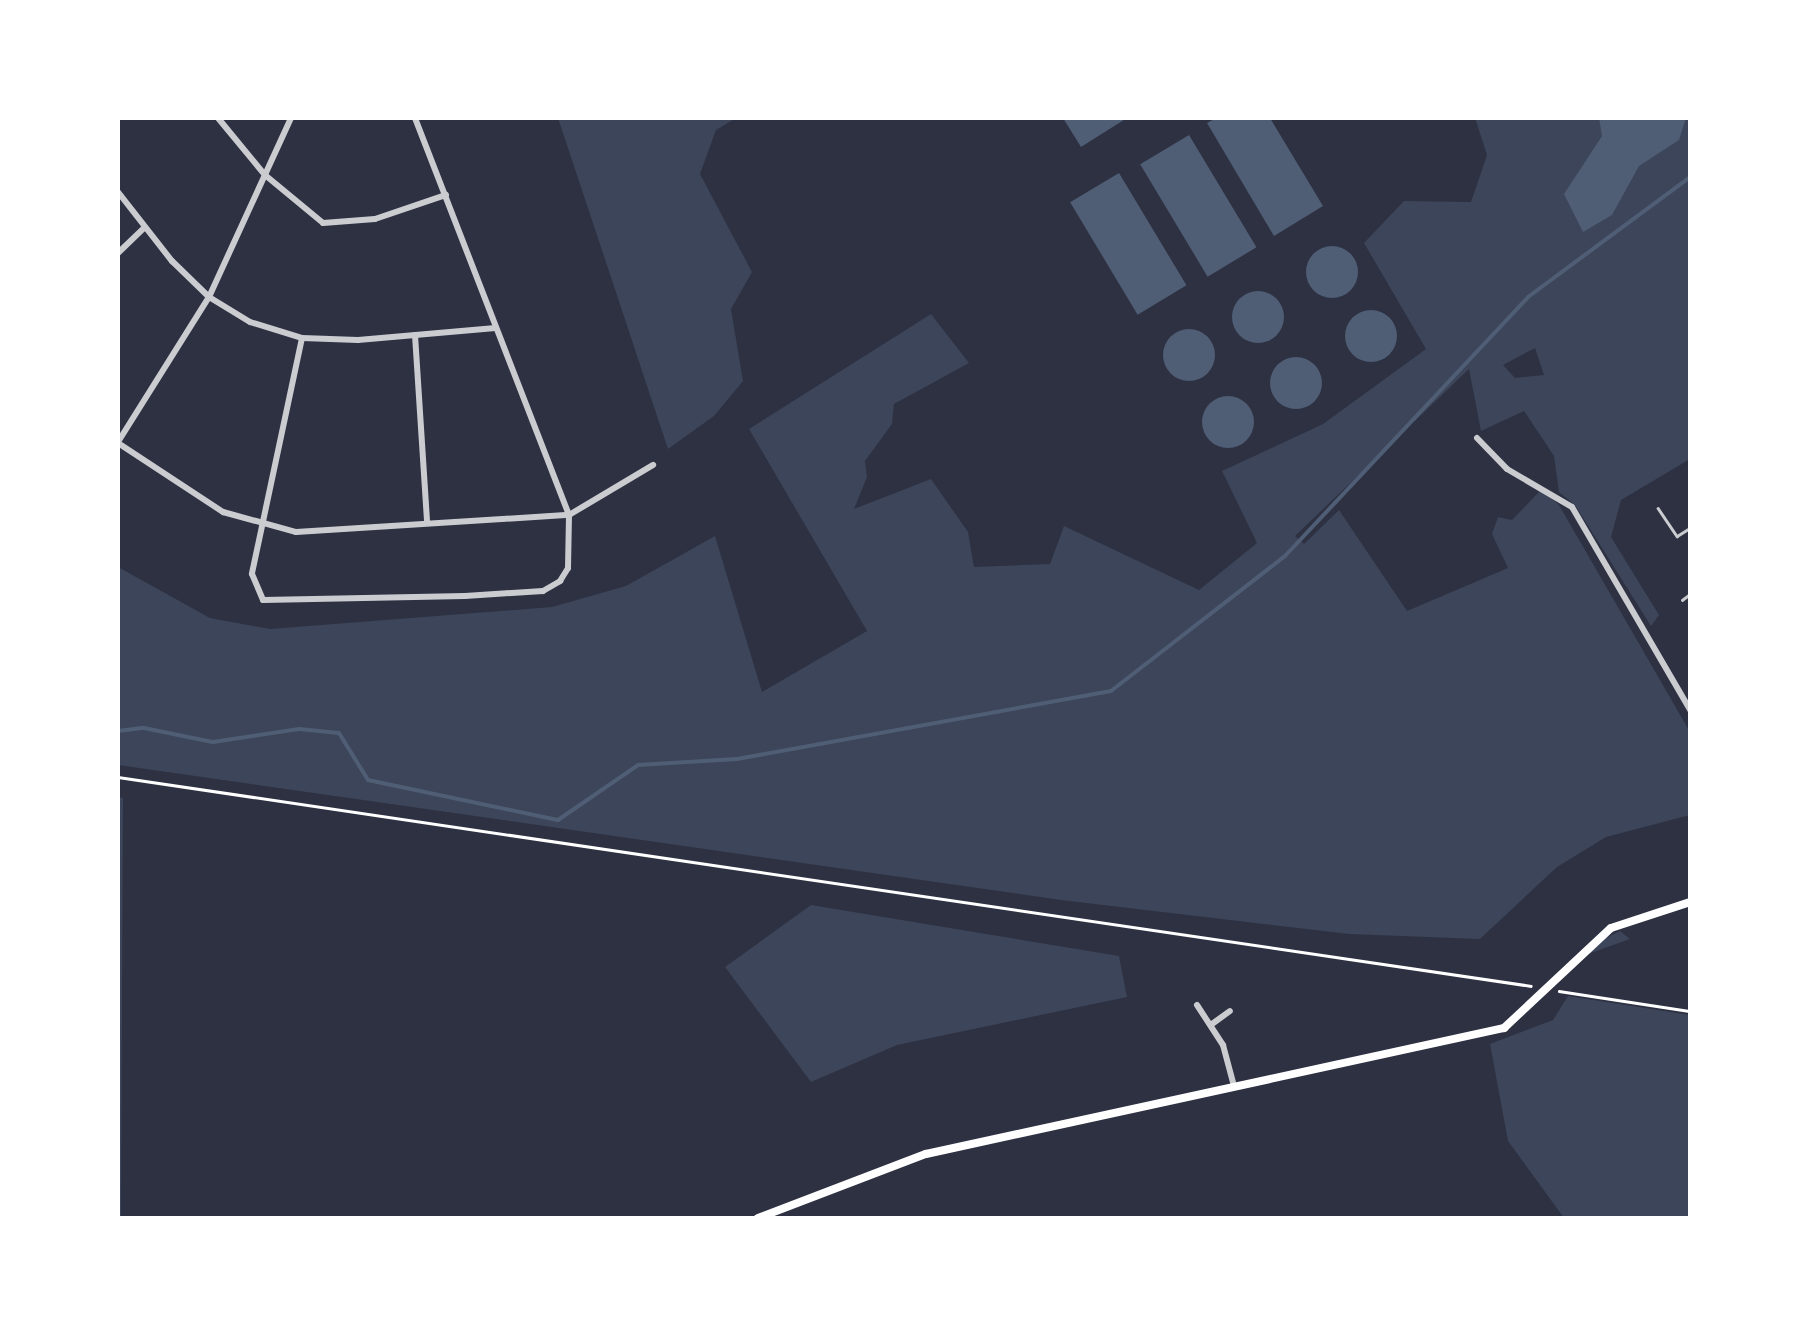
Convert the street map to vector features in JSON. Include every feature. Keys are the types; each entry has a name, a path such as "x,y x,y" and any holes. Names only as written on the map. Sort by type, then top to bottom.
{"main road":[{"path":"758,1218 926,1154 1233,1083 1504,1028 1530,1008 1574,958 1611,928 1690,902"}],"street":[{"path":"218,118 265,175 323,223 374,220 446,195"},
{"path":"292,118 208,297 118,442 179,487 262,527 296,532 570,515 653,466"},
{"path":"302,338 252,574 263,600 428,598 543,591 560,581 568,568 570,515 415,118"},
{"path":"118,192 208,297 250,322 302,338 495,328"},
{"path":"118,252 145,227"},
{"path":"415,335 427,524"},
{"path":"1477,438 1506,469 1572,507 1690,710"},
{"path":"1197,1004 1212,1024 1233,1083"},
{"path":"1212,1024 1230,1011"}],"lane":[{"path":"1658,508 1677,536 1690,528"},
{"path":"1682,600 1690,594"}],"path":[{"path":"118,777 1690,1011"}],"shaded area":[{"path":"558,118 736,118 716,130 700,174 752,272 731,309 743,381 714,416 668,449"},
{"path":"1063,118 1127,118 1081,147"},
{"path":"1216,118 1270,118 1323,206 1274,236 1207,123"},
{"path":"1475,118 1690,118 1690,459 1621,500 1611,537 1659,615 1651,626 1575,505 1559,492 1554,456 1524,411 1481,431 1469,369 1295,536 1304,544 1339,510 1407,611 1508,568 1492,534 1498,517 1512,520 1542,489 1559,505 1690,732 1690,815 1606,837 1557,867 1480,939 1349,934 1061,900 118,765 118,567 210,618 270,629 552,607 626,586 715,536 762,692 867,631 749,429 931,314 969,363 894,404 892,424 865,461 867,477 854,509 931,479 968,532 974,567 1050,564 1064,526 1199,590 1257,543 1222,471 1323,424 1426,349 1364,243 1404,201 1471,202 1487,155","holes":["1535,348 1544,375 1515,378 1503,365"]},
{"path":"1599,118 1686,118 1679,140 1639,166 1612,215 1583,232 1564,194 1602,136"},
{"path":"1189,135 1256,247 1208,277 1140,164"},
{"path":"1119,173 1186,285 1138,315 1070,202"},
{"path":"1332,246 1350,254 1358,272 1350,290 1332,298 1314,290 1306,272 1314,254"},
{"path":"1258,291 1276,299 1284,317 1276,335 1258,343 1240,335 1232,317 1240,299"},
{"path":"1371,310 1389,318 1397,336 1389,354 1371,362 1353,354 1345,336 1353,318"},
{"path":"1189,329 1207,337 1215,355 1207,373 1189,381 1171,373 1163,355 1171,337"},
{"path":"1296,357 1314,365 1322,383 1314,401 1296,409 1278,401 1270,383 1278,365"},
{"path":"1228,396 1246,404 1254,422 1246,440 1228,448 1210,440 1202,422 1210,404"},
{"path":"118,797 123,798 121,1218 118,1218"},
{"path":"811,905 1119,956 1127,997 897,1045 811,1082 725,967"},
{"path":"1620,931 1630,939 1577,958 1604,939"},
{"path":"1568,996 1690,1015 1690,1218 1564,1218 1508,1141 1490,1044 1553,1020"}],"waterway":[{"path":"118,731 144,728 213,742 299,729 339,733 368,780 558,820 638,765 737,759 1111,691 1285,556 1528,297 1690,177"}]}
